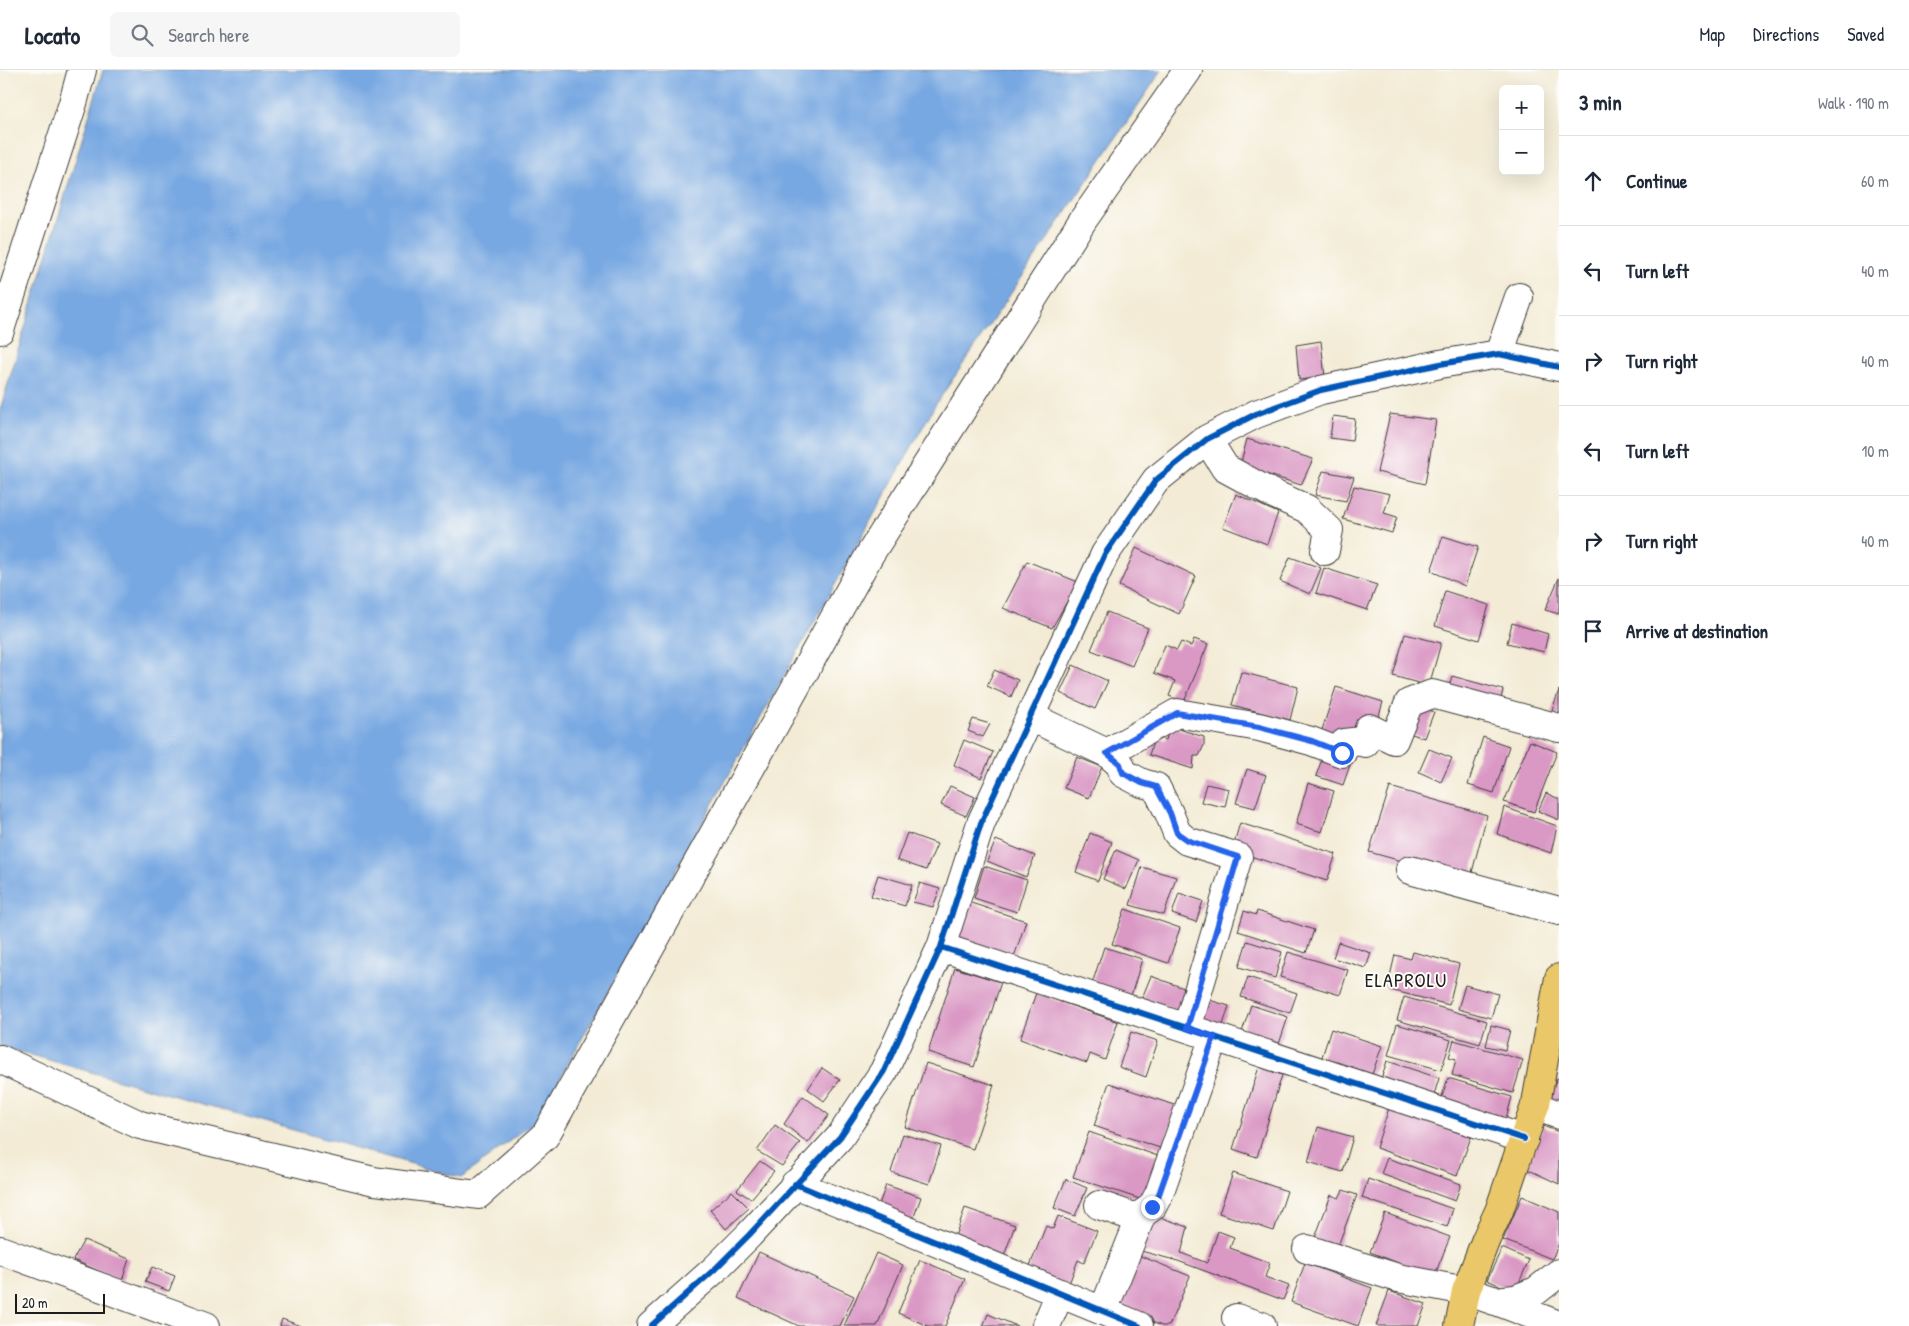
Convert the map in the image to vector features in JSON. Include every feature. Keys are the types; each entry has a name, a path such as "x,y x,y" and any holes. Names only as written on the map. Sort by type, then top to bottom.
{"main road":[{"path":"1459,1326 1466,1291 1499,1211 1524,1138 1547,1110 1559,978"}],"street":[{"path":"0,330 82,70"},
{"path":"0,1059 140,1124 374,1181 478,1195 545,1136 870,554 1084,220 1188,70"},
{"path":"1499,354 1519,296"},
{"path":"651,1326 715,1269 749,1235 840,1136 884,1071 942,947 981,824 1105,554 1156,480 1207,439 1256,414 1321,390 1440,364 1499,354 1559,367"},
{"path":"1207,439 1224,468 1271,493 1307,509 1329,530 1325,551"},
{"path":"1107,753 1177,713 1259,727 1312,741 1342,753 1344,743 1362,741 1365,743 1369,728 1394,740 1408,703 1432,694 1559,728"},
{"path":"1031,717 1107,753 1120,764 1123,773 1142,783 1156,787 1170,813 1177,833 1187,840 1238,857 1187,1028"},
{"path":"1410,870 1559,911"},
{"path":"942,947 1524,1138"},
{"path":"1103,1311 1142,1214 1152,1207 1159,1194 1214,1037"},
{"path":"795,1184 1139,1326"},
{"path":"1099,1205 1140,1219"},
{"path":"1307,1249 1398,1278 1466,1291 1559,1324"},
{"path":"0,1250 206,1326"},
{"path":"1494,1301 1515,1299 1536,1291 1559,1273"},
{"path":"1046,1326 1060,1293"},
{"path":"1236,1318 1262,1326"}],"water":[{"path":"103,70 1162,70 934,407 536,1121 461,1178 0,1046 0,410"}],"building":[{"path":"1321,341 1325,377 1299,380 1296,345"},
{"path":"1390,414 1436,420 1425,484 1377,472"},
{"path":"1333,416 1355,419 1352,441 1330,438"},
{"path":"1247,439 1313,459 1301,485 1240,466"},
{"path":"1323,471 1354,477 1346,501 1315,495"},
{"path":"1354,486 1390,494 1384,513 1397,517 1392,533 1343,519"},
{"path":"1236,494 1278,513 1267,544 1223,527"},
{"path":"1443,536 1478,547 1465,586 1431,571"},
{"path":"1136,548 1196,576 1179,614 1119,586"},
{"path":"1290,557 1321,568 1310,594 1280,581"},
{"path":"1027,561 1078,582 1052,628 1003,608"},
{"path":"1324,568 1377,585 1367,610 1316,593"},
{"path":"1559,578 1559,614 1545,610"},
{"path":"1445,591 1489,605 1479,640 1435,626"},
{"path":"1107,612 1148,628 1132,666 1091,650"},
{"path":"1512,623 1548,634 1544,652 1507,643"},
{"path":"1405,634 1441,643 1429,686 1393,676"},
{"path":"1194,639 1208,644 1184,702 1169,696 1175,681 1154,673 1165,645 1177,650 1181,642 1191,646"},
{"path":"1073,665 1108,681 1095,709 1060,693"},
{"path":"994,670 1018,680 1011,697 987,686"},
{"path":"1241,672 1298,687 1290,720 1232,705"},
{"path":"1452,676 1503,690 1499,707 1448,690"},
{"path":"1336,687 1383,702 1377,722 1339,738 1321,733"},
{"path":"1559,690 1559,716 1551,713"},
{"path":"1419,706 1434,712 1424,738 1409,733"},
{"path":"973,719 990,724 983,737 968,731"},
{"path":"1170,726 1204,737 1204,745 1199,756 1194,756 1193,769 1149,755 1155,736 1166,740"},
{"path":"1483,737 1509,746 1494,793 1468,785"},
{"path":"964,740 993,752 981,778 954,765"},
{"path":"1530,741 1557,752 1534,812 1504,802"},
{"path":"1429,749 1452,758 1441,782 1419,772"},
{"path":"1323,756 1350,765 1343,785 1316,776"},
{"path":"1077,757 1102,767 1089,798 1064,788"},
{"path":"1247,769 1266,775 1255,808 1236,803"},
{"path":"1308,783 1334,791 1322,832 1296,824"},
{"path":"1206,784 1229,789 1225,807 1201,802"},
{"path":"950,786 975,797 966,816 941,805"},
{"path":"1390,787 1487,815 1470,880 1369,852"},
{"path":"1546,793 1559,799 1559,820 1538,811"},
{"path":"1504,807 1557,826 1551,853 1497,834"},
{"path":"1240,823 1336,854 1327,881 1232,850"},
{"path":"907,833 937,844 926,870 897,860"},
{"path":"1090,833 1112,842 1098,881 1076,872"},
{"path":"996,840 1035,856 1026,877 987,861"},
{"path":"1116,850 1139,860 1126,889 1103,879"},
{"path":"984,866 1027,880 1017,912 974,898"},
{"path":"1142,867 1176,877 1164,915 1130,905"},
{"path":"878,875 912,885 905,906 871,896"},
{"path":"920,883 940,889 933,907 913,902"},
{"path":"1179,893 1203,901 1196,922 1172,914"},
{"path":"968,902 1026,921 1014,957 956,938"},
{"path":"1125,909 1180,928 1168,963 1112,944"},
{"path":"1244,911 1256,915 1257,911 1314,930 1306,953 1238,931"},
{"path":"1247,941 1282,952 1275,978 1239,967"},
{"path":"1338,942 1371,953 1366,968 1333,958"},
{"path":"1104,947 1142,959 1131,996 1092,984"},
{"path":"1288,952 1348,970 1340,995 1280,977"},
{"path":"1413,952 1459,964 1449,1005 1387,989 1395,955 1411,959"},
{"path":"955,968 1001,982 974,1067 928,1052"},
{"path":"1151,976 1189,990 1181,1012 1142,998"},
{"path":"1248,977 1297,993 1290,1013 1241,997"},
{"path":"1465,985 1498,994 1491,1018 1458,1009"},
{"path":"1036,993 1118,1022 1105,1060 1090,1054 1087,1063 1020,1039"},
{"path":"1404,997 1487,1021 1480,1044 1397,1020"},
{"path":"1206,999 1229,1006 1221,1031 1198,1024"},
{"path":"1251,1005 1288,1017 1278,1047 1241,1035"},
{"path":"1397,1024 1451,1040 1441,1070 1388,1055"},
{"path":"1491,1025 1510,1030 1505,1050 1486,1046"},
{"path":"1331,1029 1382,1046 1370,1080 1320,1063"},
{"path":"1131,1032 1158,1041 1146,1077 1119,1067"},
{"path":"1454,1040 1523,1060 1513,1093 1452,1075 1456,1059 1449,1057"},
{"path":"1387,1061 1439,1078 1432,1102 1379,1085"},
{"path":"926,1063 994,1085 973,1149 905,1127"},
{"path":"1259,1067 1282,1075 1257,1157 1233,1149"},
{"path":"822,1068 840,1080 824,1101 808,1089"},
{"path":"1448,1078 1512,1097 1504,1126 1439,1106"},
{"path":"1557,1078 1559,1079 1559,1106 1547,1101"},
{"path":"1109,1083 1177,1106 1163,1149 1094,1126"},
{"path":"803,1096 829,1115 808,1143 784,1124"},
{"path":"1389,1108 1471,1137 1457,1176 1376,1148"},
{"path":"775,1125 800,1143 782,1166 757,1151"},
{"path":"1543,1126 1559,1132 1559,1184 1527,1169"},
{"path":"1318,1127 1353,1137 1343,1172 1308,1162"},
{"path":"1089,1132 1158,1156 1143,1200 1073,1177"},
{"path":"903,1134 941,1146 929,1184 891,1172"},
{"path":"1387,1158 1461,1184 1455,1201 1381,1174"},
{"path":"760,1161 774,1171 751,1199 737,1190"},
{"path":"1233,1173 1287,1191 1274,1231 1219,1213"},
{"path":"1066,1179 1087,1188 1075,1216 1054,1208"},
{"path":"1368,1179 1453,1209 1447,1227 1362,1198"},
{"path":"886,1185 921,1197 911,1225 876,1213"},
{"path":"1343,1190 1357,1195 1336,1251 1313,1243 1331,1195 1339,1198"},
{"path":"732,1191 749,1208 726,1229 710,1210"},
{"path":"1522,1196 1559,1212 1559,1243 1552,1259 1503,1240"},
{"path":"965,1208 1015,1225 1003,1259 953,1242"},
{"path":"1385,1213 1450,1237 1434,1277 1370,1252"},
{"path":"1154,1215 1188,1227 1181,1253 1207,1263 1218,1231 1234,1237 1230,1248 1270,1263 1265,1277 1289,1286 1283,1300 1178,1261 1141,1251"},
{"path":"1058,1216 1097,1231 1084,1263 1078,1260 1067,1289 1027,1273 1046,1226 1053,1229"},
{"path":"84,1240 129,1259 122,1281 73,1260"},
{"path":"1502,1248 1529,1260 1515,1292 1487,1280"},
{"path":"759,1252 854,1296 840,1326 799,1326 738,1298"},
{"path":"876,1253 903,1265 877,1326 844,1326"},
{"path":"1138,1255 1190,1276 1169,1326 1162,1326 1116,1308"},
{"path":"920,1260 965,1279 945,1326 928,1326 898,1313"},
{"path":"1305,1263 1372,1288 1358,1326 1291,1302"},
{"path":"152,1267 175,1276 169,1291 145,1282"},
{"path":"1389,1291 1426,1304 1418,1326 1376,1326"},
{"path":"988,1314 1017,1326 983,1326"},
{"path":"282,1319 301,1326 280,1326"}],"cycle path":[{"path":"651,1326 715,1269 840,1137 884,1071 941,947 981,823 1105,554 1156,480 1207,439 1256,414 1321,390 1440,364 1499,354 1559,367"},
{"path":"941,947 1524,1139"},
{"path":"795,1184 1139,1326"}],"district":[{"name":"ELAPROLU","path":"1406,980"}],"route":[{"path":"1152,1207 1159,1194 1214,1037 1187,1028 1238,857 1187,840 1177,833 1170,813 1156,787 1142,783 1123,773 1120,764 1107,753 1177,713 1259,727 1312,741 1342,753"}]}
